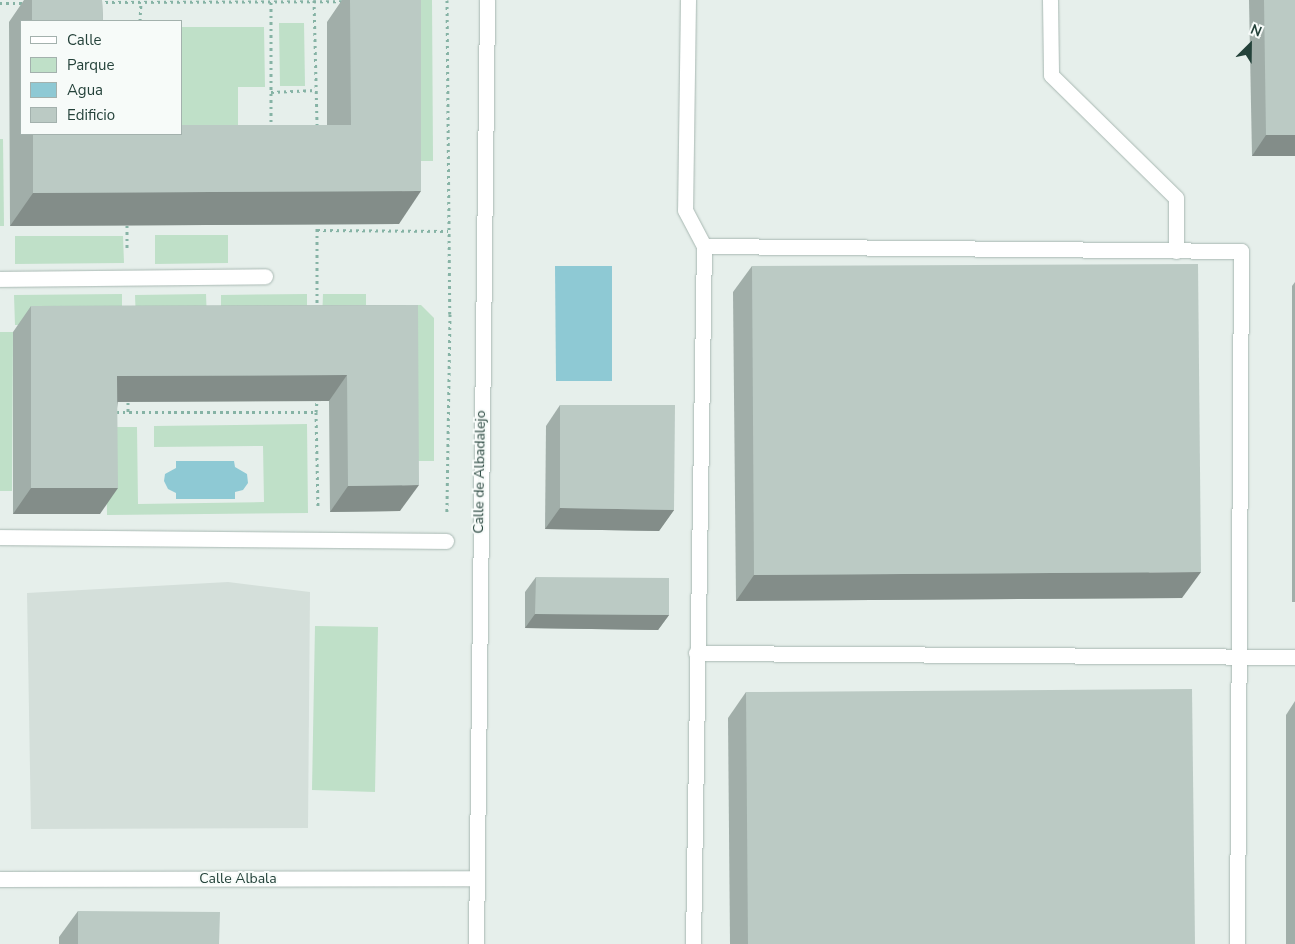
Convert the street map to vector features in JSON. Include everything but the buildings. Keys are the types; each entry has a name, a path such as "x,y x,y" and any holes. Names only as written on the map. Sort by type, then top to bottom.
{"street":[{"name":"Calle de Albadalejo","path":"476,944 486,0"},
{"path":"688,0 685,210 704,246 696,653 693,944"},
{"path":"1050,0 1050,74 1176,198 1176,251"},
{"path":"704,246 1240,251 1236,944"},
{"path":"0,279 264,276"},
{"path":"0,538 446,542"},
{"path":"696,653 1295,657"},
{"name":"Calle Albala","path":"0,878 476,878"}],"path":[{"path":"446,542 447,0"},
{"path":"271,1 271,138"},
{"path":"314,1 317,137"},
{"path":"92,3 352,1"},
{"path":"140,2 140,20"},
{"path":"0,3 28,3"},
{"path":"271,92 316,90"},
{"path":"317,312 318,225"},
{"path":"317,230 448,231"},
{"path":"317,401 318,508"},
{"path":"128,402 128,412"},
{"path":"112,412 316,412"}],"shaded area":[{"path":"228,582 310,592 308,828 31,829 27,593"}],"green space":[{"path":"396,0 432,0 433,161 398,161"},
{"path":"279,23 304,23 305,86 280,86"},
{"path":"182,27 264,27 265,87 238,87 238,126 182,126"},
{"path":"0,139 3,139 4,226 0,226"},
{"path":"155,235 228,235 228,263 155,264"},
{"path":"15,236 123,236 124,263 15,264"},
{"path":"122,294 122,324 15,325 14,295"},
{"path":"206,294 207,322 136,323 135,295"},
{"path":"307,294 307,321 221,322 221,295"},
{"path":"323,294 366,294 366,322 322,323"},
{"path":"399,305 421,305 434,318 434,461 400,461"},
{"path":"0,332 13,332 12,491 0,491"},
{"path":"307,424 308,513 107,515 106,427 137,427 138,504 264,502 263,446 154,447 154,426"},
{"path":"315,626 378,627 375,792 312,790"}],"water":[{"path":"555,266 612,266 612,381 556,381"},
{"path":"176,461 234,461 235,467 247,474 248,483 243,490 235,492 235,499 176,499 176,493 168,489 164,481 165,474 176,468"}]}
